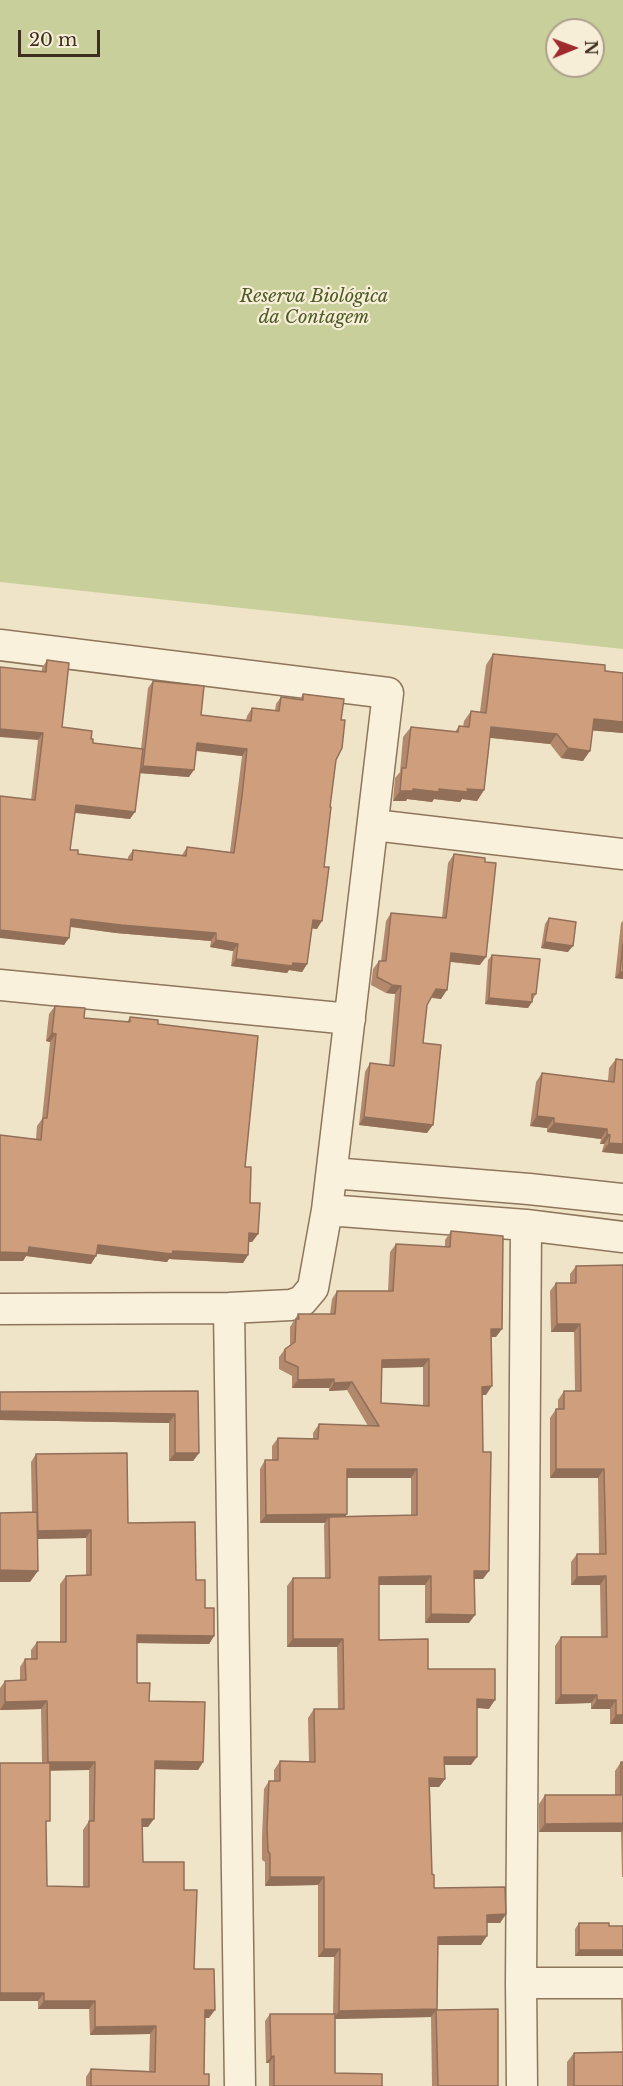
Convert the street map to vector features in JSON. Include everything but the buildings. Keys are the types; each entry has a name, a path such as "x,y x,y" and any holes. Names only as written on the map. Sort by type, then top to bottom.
{"street":[{"path":"0,645 388,693 332,1173 313,1288 309,1295 302,1301 291,1305 229,1308 0,1309"},
{"path":"374,825 623,854"},
{"path":"0,985 350,1019"},
{"path":"332,1173 623,1199"},
{"path":"327,1210 526,1225 623,1237"},
{"path":"522,2086 526,1225"},
{"path":"229,1308 240,2086"},
{"path":"521,1983 623,1983"}],"green space":[{"name":"Reserva Biológica da Contagem","path":"0,0 623,0 623,649 0,582"}]}
